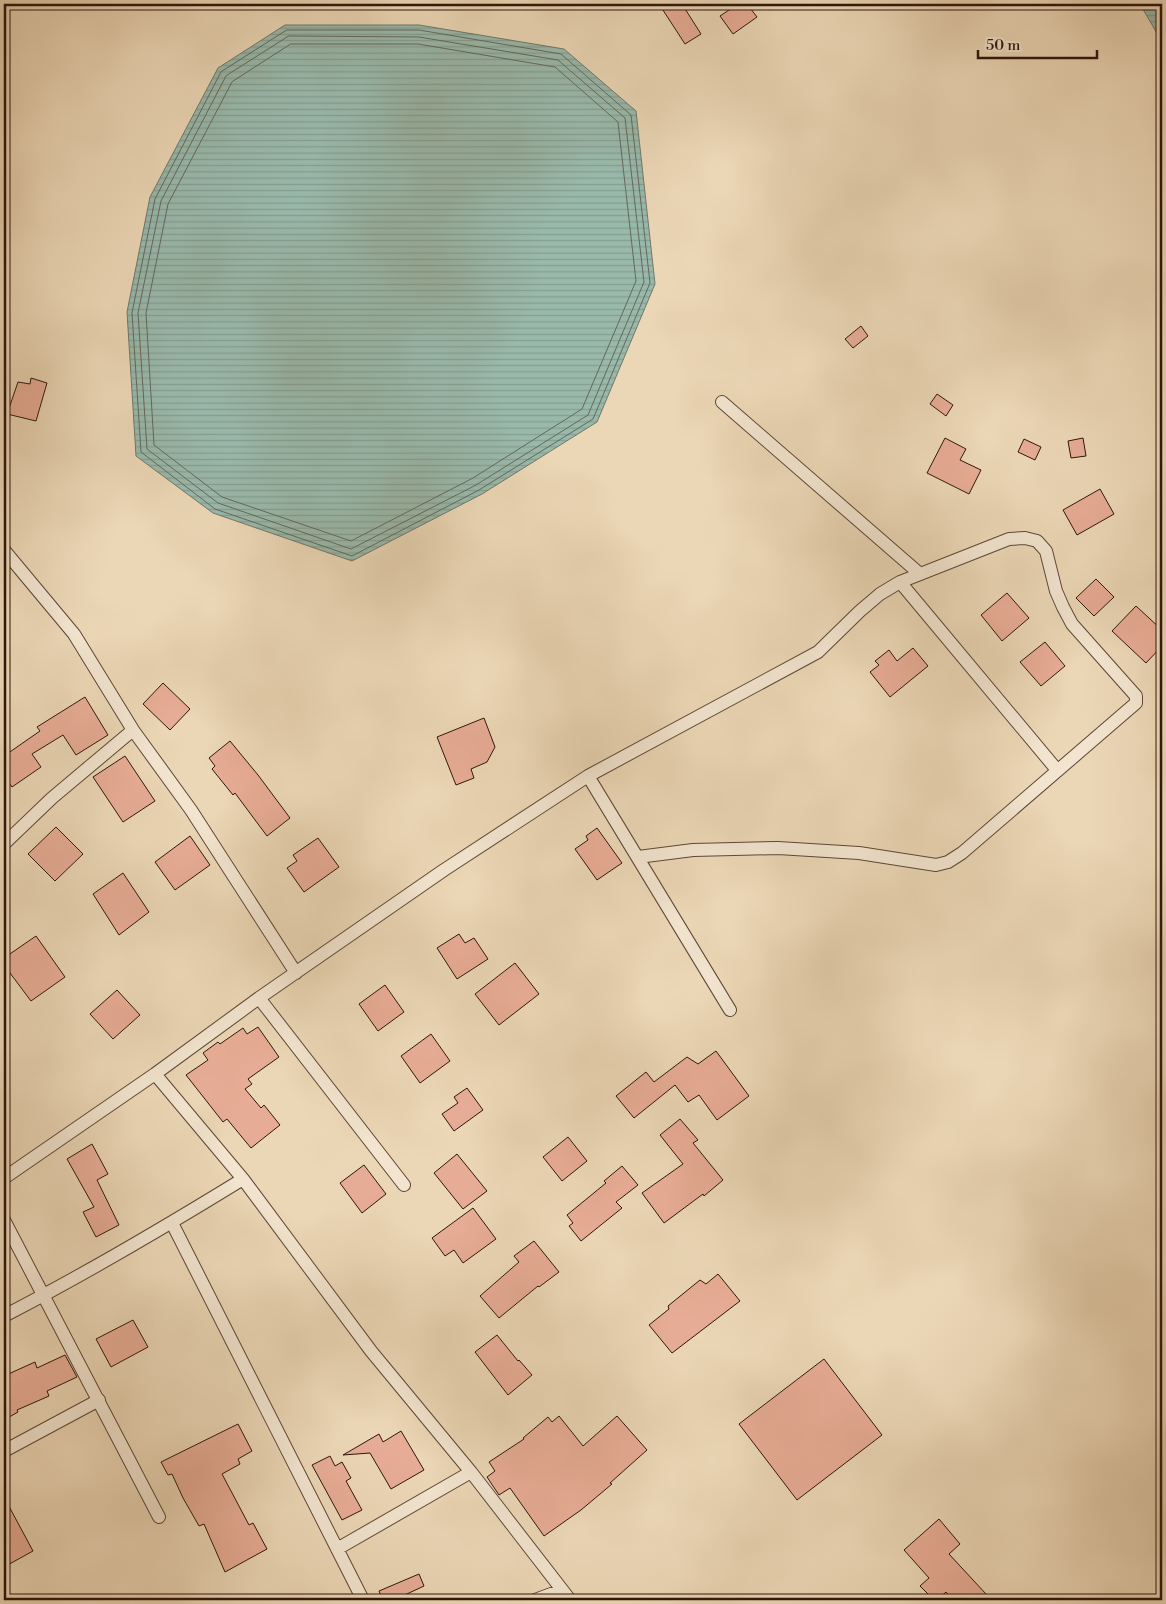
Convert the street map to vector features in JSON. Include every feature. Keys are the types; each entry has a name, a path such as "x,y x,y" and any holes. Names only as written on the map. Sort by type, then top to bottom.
{"street":[{"path":"722,402 920,574"},
{"path":"5,1175 155,1074 259,998 444,870 588,776 818,652 860,611 880,594 900,582 1009,539 1025,538 1037,541 1046,552 1056,591 1062,607 1072,624 1136,696 1136,703 962,853 948,862 936,866 859,852 778,848 693,850 638,857"},
{"path":"4,550 74,634 133,730 191,810 296,973"},
{"path":"900,582 1057,770"},
{"path":"4,844 52,798 133,730"},
{"path":"588,776 730,1010"},
{"path":"259,998 404,1186"},
{"path":"155,1074 243,1179 371,1351 471,1472 570,1600"},
{"path":"4,1316 172,1223 243,1179"},
{"path":"4,1220 159,1517"},
{"path":"172,1223 363,1600"},
{"path":"4,1451 99,1400"},
{"path":"338,1549 471,1472"},
{"path":"540,1599 562,1590"}],"water":[{"path":"1140,4 1162,4 1162,42"},
{"path":"285,25 419,25 564,49 636,111 655,284 597,422 482,494 352,561 213,513 136,456 127,312 150,197 218,68"}],"building":[{"path":"659,4 682,4 701,34 685,44"},
{"path":"738,4 747,4 757,17 733,34 720,16"},
{"path":"861,326 868,336 853,348 845,339"},
{"path":"31,378 47,383 36,421 7,414 18,382 30,384"},
{"path":"937,394 953,405 946,416 930,404"},
{"path":"945,438 966,449 960,460 981,470 969,494 927,473"},
{"path":"1083,438 1086,456 1071,458 1068,441"},
{"path":"1024,439 1041,447 1035,460 1018,452"},
{"path":"1100,489 1114,514 1077,535 1063,510"},
{"path":"1096,579 1114,597 1094,616 1076,598"},
{"path":"1007,593 1029,618 1002,641 981,615"},
{"path":"1136,606 1162,630 1162,646 1146,663 1112,631"},
{"path":"1045,642 1065,666 1041,686 1020,662"},
{"path":"913,648 928,666 890,697 870,672 879,665 875,661 889,650 897,661"},
{"path":"163,683 190,709 170,730 143,704"},
{"path":"85,697 108,735 76,755 63,735 32,754 41,767 12,787 4,776 4,756 40,731 37,727"},
{"path":"484,718 495,747 487,762 471,769 474,778 456,785 437,737"},
{"path":"230,741 290,818 267,836 235,793 233,795 212,769 215,766 209,758"},
{"path":"125,756 155,801 123,822 93,777"},
{"path":"56,827 83,854 55,881 28,854"},
{"path":"597,828 622,863 597,880 575,849 588,840 586,836"},
{"path":"190,836 210,865 175,890 155,862"},
{"path":"318,838 339,867 304,892 287,868 297,861 293,855"},
{"path":"123,873 149,912 119,935 93,894"},
{"path":"459,934 465,943 474,938 488,959 457,979 437,948"},
{"path":"36,936 65,977 31,1001 4,965 4,958"},
{"path":"515,963 539,994 499,1025 475,994"},
{"path":"385,985 404,1012 378,1031 359,1004"},
{"path":"117,990 140,1015 113,1039 90,1014"},
{"path":"258,1027 279,1057 248,1079 252,1084 245,1089 261,1108 264,1105 280,1125 251,1148 227,1119 223,1122 186,1075 208,1060 203,1053 218,1042 220,1044 243,1028 247,1034"},
{"path":"431,1034 450,1061 420,1083 401,1056"},
{"path":"716,1051 749,1096 717,1120 699,1095 688,1102 675,1085 634,1118 616,1096 646,1072 654,1082 687,1057 698,1064"},
{"path":"467,1088 483,1110 454,1131 442,1114 458,1103 454,1097"},
{"path":"680,1119 698,1140 693,1143 723,1180 704,1196 703,1194 664,1223 642,1193 683,1164 660,1135"},
{"path":"568,1137 587,1161 562,1181 543,1157"},
{"path":"92,1144 108,1174 97,1180 119,1225 96,1237 83,1212 94,1207 67,1159"},
{"path":"457,1154 487,1191 463,1209 434,1173"},
{"path":"364,1165 386,1194 362,1213 340,1183"},
{"path":"622,1166 638,1185 616,1202 622,1208 581,1241 569,1226 573,1223 567,1215 606,1183 604,1181"},
{"path":"473,1208 496,1239 463,1263 454,1250 445,1256 432,1238"},
{"path":"534,1241 559,1272 538,1286 499,1318 480,1296 519,1262 514,1256"},
{"path":"718,1274 740,1301 672,1353 649,1325 669,1309 668,1306 700,1280 706,1284"},
{"path":"133,1320 148,1347 111,1367 96,1339"},
{"path":"497,1335 532,1375 508,1395 475,1352"},
{"path":"65,1355 77,1377 47,1391 49,1396 17,1410 18,1412 4,1420 4,1376 35,1362 37,1368"},
{"path":"824,1359 882,1435 797,1500 739,1424"},
{"path":"559,1416 583,1446 617,1416 647,1450 610,1483 612,1484 581,1510 544,1536 510,1488 499,1495 487,1477 495,1471 489,1462 524,1439 548,1417 552,1422"},
{"path":"238,1424 252,1451 238,1459 240,1464 222,1474 249,1525 253,1523 267,1549 225,1572 204,1524 199,1526 172,1474 168,1475 161,1462"},
{"path":"401,1431 424,1470 391,1489 370,1453 343,1455 379,1434 383,1442"},
{"path":"330,1456 335,1466 342,1462 351,1478 346,1481 362,1510 342,1520 312,1465"},
{"path":"4,1497 33,1551 4,1567"},
{"path":"939,1519 960,1544 949,1554 986,1594 979,1600 953,1600 946,1592 937,1600 934,1600 920,1586 929,1578 904,1550"},
{"path":"419,1574 424,1586 394,1600 383,1600 379,1591"}]}
